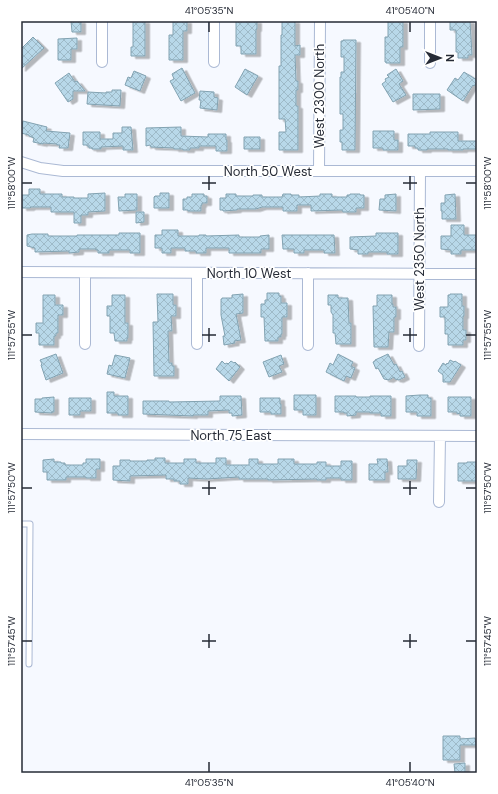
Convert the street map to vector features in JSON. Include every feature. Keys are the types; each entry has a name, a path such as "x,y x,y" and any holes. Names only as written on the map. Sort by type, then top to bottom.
{"street":[{"path":"102,21 102,62"},
{"path":"214,21 214,62"},
{"name":"West 2300 North","path":"319,171 320,21"},
{"path":"430,21 430,63"},
{"name":"North 50 West","path":"21,162 40,168 63,171 477,171"},
{"name":"West 2350 North","path":"418,346 420,171"},
{"name":"North 10 West","path":"21,272 477,274"},
{"path":"85,273 85,344"},
{"path":"197,273 197,344"},
{"path":"308,273 308,345"},
{"name":"North 75 East","path":"21,434 477,436"},
{"path":"439,502 440,436"}],"lane":[{"path":"21,524 30,524 29,664"}],"building":[{"path":"71,21 81,21 81,32 72,32"},
{"path":"133,21 145,21 145,56 131,56 131,47 133,47"},
{"path":"173,21 187,21 187,31 183,31 183,60 169,60 169,35 173,35"},
{"path":"236,21 257,21 256,54 241,54 241,46 236,46"},
{"path":"282,21 295,21 295,46 300,45 300,55 295,55 296,81 298,81 298,90 296,90 296,106 298,106 298,150 279,150 279,132 286,132 285,119 279,119 279,66 281,66"},
{"path":"388,21 403,21 403,47 400,47 400,63 385,62 385,37 388,37"},
{"path":"450,21 470,21 472,55 468,55 468,58 458,58 458,52 456,52 456,30 450,30"},
{"path":"33,37 44,48 21,69 21,49"},
{"path":"77,38 77,49 71,49 71,60 58,60 58,39"},
{"path":"356,40 355,150 342,150 342,142 340,142 340,130 343,130 343,114 340,114 340,77 341,72 344,72 344,57 341,57 341,41"},
{"path":"182,68 195,93 181,101 170,81 174,79 172,74"},
{"path":"245,69 258,76 247,95 235,87"},
{"path":"396,69 403,81 399,84 406,95 393,102 382,84 386,81 385,79 389,77 387,75"},
{"path":"134,71 146,76 140,91 125,85 128,77 131,78"},
{"path":"464,72 477,80 477,82 474,86 473,85 463,101 447,90 455,78 458,80"},
{"path":"69,73 75,82 77,81 85,91 73,91 73,99 68,102 55,83"},
{"path":"112,90 121,90 120,106 87,104 88,92 106,93 112,92"},
{"path":"200,91 214,92 214,97 218,98 217,110 200,108"},
{"path":"413,94 440,94 440,109 413,110"},
{"path":"23,121 47,127 46,131 70,133 68,148 59,148 60,145 57,144 33,142 34,138 21,133"},
{"path":"122,127 131,127 133,150 123,150 123,146 92,149 87,145 83,145 83,132 100,132 100,139 113,139 113,133 122,133"},
{"path":"181,127 181,136 208,137 208,134 226,134 227,151 216,151 216,146 199,146 199,148 183,150 151,147 150,145 146,146 146,128"},
{"path":"373,131 394,131 394,140 398,140 398,150 373,148"},
{"path":"430,132 458,132 458,141 477,141 477,149 418,150 415,146 408,146 408,134 430,134"},
{"path":"244,137 260,137 260,149 244,149"},
{"path":"29,189 40,189 40,194 62,194 62,197 74,198 88,198 88,194 105,193 105,211 88,212 88,215 81,215 81,223 74,223 74,212 51,212 51,207 22,208 22,195 29,195"},
{"path":"160,193 169,193 169,208 154,208 154,197 160,196"},
{"path":"125,194 137,194 137,210 119,211 118,197 125,197"},
{"path":"192,194 204,194 204,196 207,196 207,203 202,203 201,211 183,210 183,199 192,197"},
{"path":"226,194 236,194 236,196 262,195 262,197 282,197 283,194 291,194 299,195 299,197 332,194 332,197 347,197 347,195 350,194 360,194 364,195 364,208 356,208 356,212 343,212 342,210 311,211 311,205 297,205 297,211 283,211 283,207 262,207 256,209 223,211 220,210 220,198 226,198"},
{"path":"396,194 396,211 379,210 380,199 385,199 385,195"},
{"path":"455,194 456,219 442,219 441,203 445,203 445,195"},
{"path":"136,212 144,212 144,222 136,223"},
{"path":"451,225 464,225 464,235 477,235 477,250 461,250 461,254 451,254 451,250 441,249 441,236 451,236"},
{"path":"162,230 178,230 178,236 239,235 239,237 260,237 269,235 269,249 261,249 261,253 229,253 229,248 206,248 206,253 196,253 196,251 185,251 185,248 171,248 171,253 162,253 162,248 155,248 155,235 162,235"},
{"path":"119,233 140,233 140,253 130,253 130,250 109,250 109,253 98,253 98,250 96,249 79,249 79,252 69,253 69,251 35,252 35,248 27,246 27,235 32,234 48,234 48,236 77,236 119,235"},
{"path":"376,233 398,233 398,254 387,254 387,252 368,252 368,254 358,254 358,250 350,249 350,237 376,236"},
{"path":"282,235 334,235 335,253 324,253 324,250 304,250 304,253 294,253 294,249 283,249"},
{"path":"267,293 279,293 279,296 281,296 281,303 287,303 287,317 282,317 282,334 281,337 278,337 278,341 265,341 264,317 261,317 261,304 265,304 265,300 267,300"},
{"path":"157,294 173,294 173,305 176,305 176,316 171,316 172,331 168,331 169,363 172,363 172,366 174,366 174,376 154,376 153,322 158,322"},
{"path":"243,294 243,313 236,314 241,340 224,345 223,336 225,336 221,315 221,299 232,298 232,295"},
{"path":"462,294 462,306 464,306 463,330 466,330 466,340 463,340 463,345 448,345 448,334 445,334 445,317 440,317 440,307 448,307 448,295"},
{"path":"43,295 55,295 55,305 63,305 63,315 58,315 58,333 54,336 54,345 39,345 39,333 36,333 36,323 43,323"},
{"path":"112,295 125,295 125,323 128,323 127,341 115,341 114,333 110,333 110,316 107,316 107,306 112,306"},
{"path":"328,295 338,295 338,298 348,298 349,323 351,323 351,344 336,344 335,333 333,333 333,315 331,312 331,305 328,305"},
{"path":"377,295 392,295 393,307 396,307 394,332 389,332 388,347 374,347 373,306 377,306"},
{"path":"56,354 63,373 46,380 40,360"},
{"path":"338,354 353,362 351,366 355,368 351,378 346,376 344,381 326,372 330,363 333,365"},
{"path":"388,354 394,365 396,364 400,372 402,371 405,377 399,380 395,379 394,377 389,380 384,379 378,368 376,369 373,362"},
{"path":"115,355 130,358 125,378 107,374 109,365 112,366"},
{"path":"281,355 284,364 279,366 282,372 269,377 263,362"},
{"path":"450,360 461,365 450,382 443,382 443,375 438,371 443,363 446,365"},
{"path":"222,361 225,364 228,364 231,361 234,363 235,362 240,367 229,381 216,369"},
{"path":"107,392 114,392 114,396 128,396 128,415 107,413"},
{"path":"294,395 316,395 316,415 303,415 303,410 294,410"},
{"path":"428,395 428,398 431,398 431,416 417,416 417,412 406,412 406,396"},
{"path":"220,396 241,396 242,415 232,416 232,413 229,413 229,410 208,411 208,415 193,416 143,414 143,401 220,401"},
{"path":"335,396 391,396 391,416 381,416 381,413 356,412 356,415 347,416 347,413 344,412 335,412"},
{"path":"54,397 54,412 35,412 35,399"},
{"path":"448,397 471,397 471,416 460,416 460,413 457,414 457,412 448,412"},
{"path":"69,398 91,398 91,411 80,411 80,415 69,415"},
{"path":"260,398 280,398 281,414 260,412"},
{"path":"155,458 165,458 165,463 184,463 184,459 196,459 196,463 216,463 216,458 226,458 226,465 249,465 249,459 258,459 258,464 278,464 278,459 294,459 294,464 317,464 317,462 326,462 326,466 341,466 341,461 352,461 352,480 341,480 341,478 326,478 326,480 268,480 239,479 239,477 206,479 188,478 188,484 180,484 180,481 166,479 166,475 130,476 130,481 113,480 113,466 120,466 120,460 147,461 155,460"},
{"path":"54,459 54,462 65,463 65,465 83,465 83,463 86,463 86,459 100,459 100,469 96,469 96,478 66,477 66,480 47,480 47,472 43,472 43,460"},
{"path":"377,459 387,459 388,472 385,472 385,480 369,480 369,464 378,464"},
{"path":"407,460 417,460 416,479 398,479 398,466 407,466"},
{"path":"477,462 477,481 458,481 458,463"},
{"path":"443,736 460,736 460,739 475,738 476,745 460,745 460,760 443,760"},
{"path":"465,763 465,773 455,773 454,764"}]}
